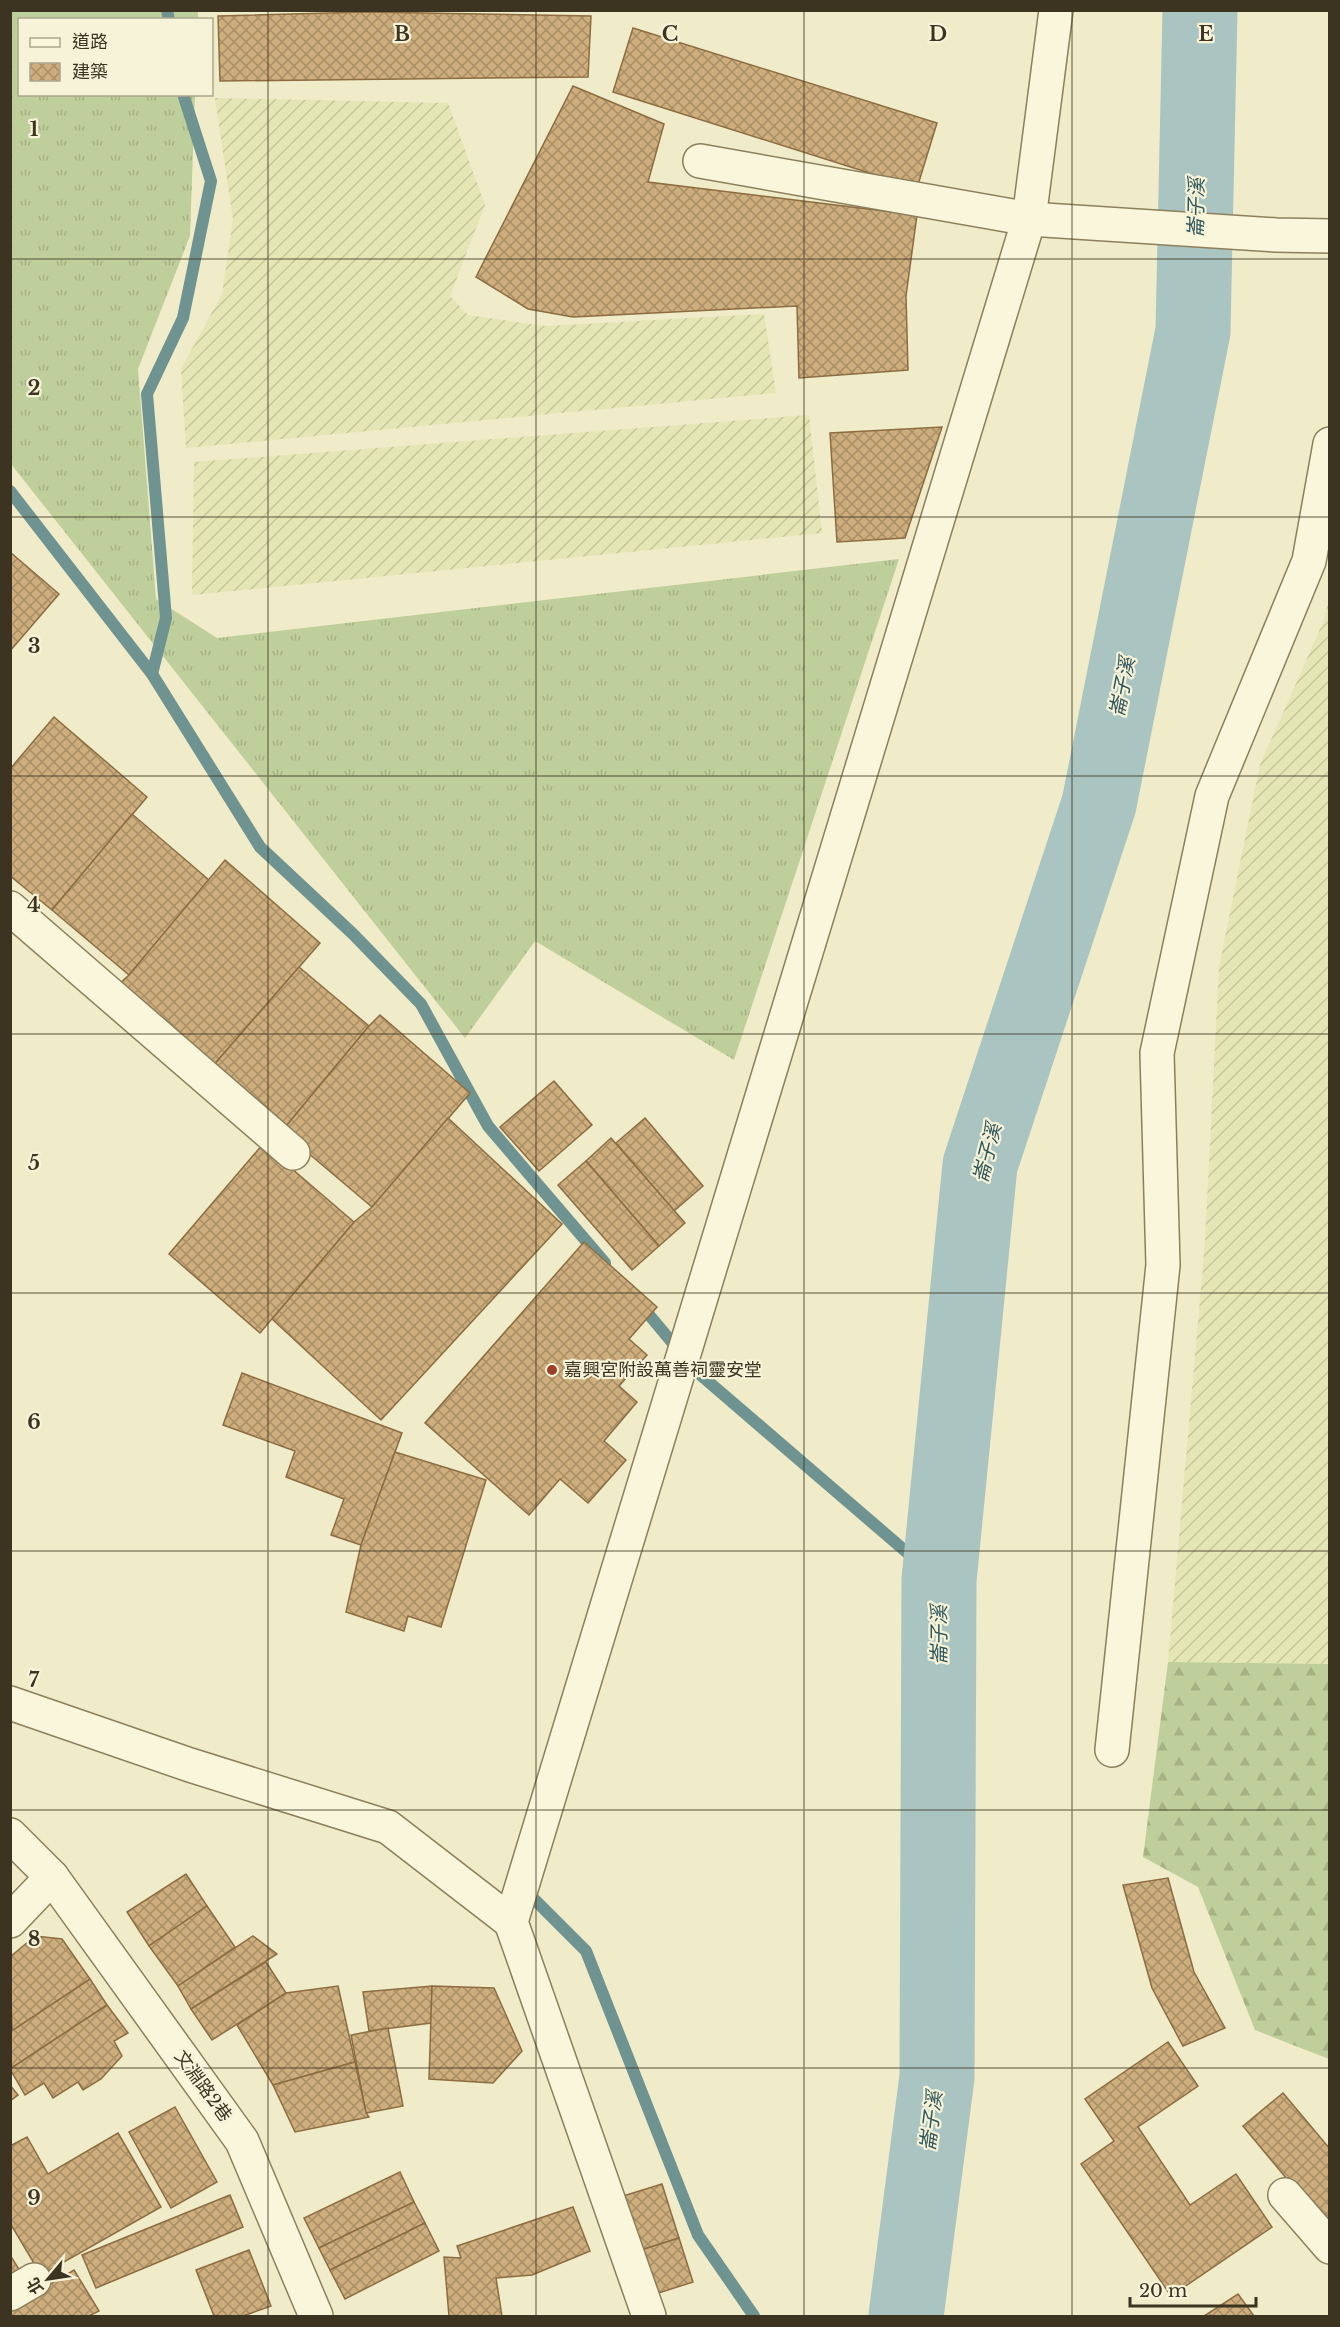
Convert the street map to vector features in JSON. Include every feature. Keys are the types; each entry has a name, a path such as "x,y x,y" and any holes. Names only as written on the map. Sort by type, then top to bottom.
{"street":[{"path":"511,1922 1029,219 1056,10"},
{"path":"700,160 1029,219 1276,235 1329,236"},
{"path":"1113,1750 1163,1265 1156,1053 1212,796 1309,561 1329,444"},
{"path":"10,908 293,1153"},
{"path":"10,1703 190,1765 388,1827 511,1922 649,2316"},
{"name":"文淵路2巷","path":"10,1835 52,1877 242,2141 316,2316"},
{"path":"10,1921 52,1877"},
{"path":"1285,2195 1329,2247"}],"green space":[{"path":"11,10 198,11 198,18 18,18 18,96 195,96 190,236 138,369 156,599 217,638 899,559 734,1060 535,941 465,1038 11,464"},
{"path":"215,98 448,103 485,205 450,296 468,315 545,326 764,314 776,393 186,448 181,369 222,294 233,220"},
{"path":"809,415 822,533 192,595 194,462"},
{"path":"1329,598 1329,1664 1168,1662 1205,1242 1219,967 1260,765 1324,620"},
{"path":"1168,1662 1329,1664 1329,2059 1255,2030 1198,1887 1143,1857"}],"building":[{"path":"366,12 591,16 588,77 220,81 218,16"},
{"path":"633,28 937,123 917,188 613,92"},
{"path":"573,86 664,124 648,182 917,215 906,296 908,370 799,378 797,306 573,317 528,309 476,277"},
{"path":"942,427 905,538 837,542 830,433"},
{"path":"10,552 59,594 10,651"},
{"path":"54,717 147,797 52,910 10,876 10,769"},
{"path":"132,814 209,880 129,975 52,910"},
{"path":"225,860 320,943 212,1067 118,985 129,975"},
{"path":"299,967 369,1026 282,1131 212,1067"},
{"path":"380,1015 470,1093 372,1207 282,1131"},
{"path":"554,1081 592,1125 539,1171 500,1127"},
{"path":"448,1118 562,1224 381,1420 272,1319 354,1222 372,1207"},
{"path":"645,1118 703,1186 674,1211 616,1143"},
{"path":"611,1138 685,1223 659,1246 586,1161"},
{"path":"263,1144 354,1222 260,1333 169,1254"},
{"path":"586,1161 659,1246 632,1270 558,1185"},
{"name":"嘉興宮附設萬善祠靈安堂","path":"584,1242 657,1307 629,1339 647,1355 619,1386 637,1402 604,1441 626,1460 588,1503 560,1479 529,1515 425,1423"},
{"path":"242,1373 402,1433 361,1545 331,1535 344,1499 286,1477 295,1451 223,1425"},
{"path":"395,1452 486,1480 441,1627 408,1616 404,1631 346,1612 361,1545"},
{"path":"186,1874 207,1906 149,1946 127,1912"},
{"path":"1168,1878 1194,1972 1225,2028 1183,2046 1152,1988 1123,1885"},
{"path":"207,1906 235,1947 178,1986 149,1946"},
{"path":"35,1936 62,1939 90,1979 12,2031 10,1957"},
{"path":"253,1936 277,1954 191,2009 178,1986"},
{"path":"266,1962 286,1993 212,2040 191,2009"},
{"path":"90,1979 107,2005 10,2069 10,2032"},
{"path":"338,1986 355,2062 273,2085 237,2025 286,1993"},
{"path":"432,1986 431,2023 369,2031 363,1992"},
{"path":"432,1986 494,1988 522,2051 493,2083 429,2079"},
{"path":"107,2005 128,2033 114,2041 122,2056 101,2079 83,2090 78,2082 53,2098 44,2083 25,2095 10,2069"},
{"path":"388,2028 403,2106 366,2113 351,2035"},
{"path":"1168,2042 1198,2086 1138,2127 1190,2205 1236,2174 1272,2227 1171,2296 1081,2164 1114,2141 1085,2099"},
{"path":"355,2062 366,2113 369,2117 295,2132 273,2085"},
{"path":"10,2085 18,2095 10,2101"},
{"path":"1283,2093 1330,2149 1330,2231 1243,2126"},
{"path":"175,2107 217,2182 171,2208 129,2132"},
{"path":"118,2133 161,2207 41,2275 10,2223 10,2146 27,2137 48,2174"},
{"path":"400,2172 414,2202 319,2248 304,2218"},
{"path":"662,2184 679,2238 638,2251 620,2197"},
{"path":"230,2195 243,2227 96,2288 82,2255"},
{"path":"414,2202 425,2223 330,2270 319,2248"},
{"path":"573,2207 590,2251 532,2275 496,2278 502,2316 449,2316 444,2257 461,2258 457,2246"},
{"path":"425,2223 439,2251 345,2299 330,2270"},
{"path":"679,2238 693,2282 652,2295 638,2251"},
{"path":"249,2250 271,2306 243,2316 214,2316 196,2270"},
{"path":"10,2255 20,2271 10,2277"},
{"path":"74,2270 99,2311 89,2316 10,2316 10,2308"},
{"path":"1238,2294 1254,2316 1204,2316"}],"waterway":[{"path":"167,10 169,18"},
{"name":"崙子溪","path":"906,2316 937,2077 939,1580 980,1165 1099,804 1193,331 1200,10"},
{"path":"152,674 166,618 147,394 183,318 211,181 184,96"},
{"path":"10,491 152,674 260,847 353,934 421,1004 488,1126 605,1263"},
{"path":"640,1304 696,1371 939,1580"},
{"path":"534,1899 586,1951 698,2235 754,2316"}],"place":[{"name":"嘉興宮附設萬善祠靈安堂","path":"552,1370"}]}
